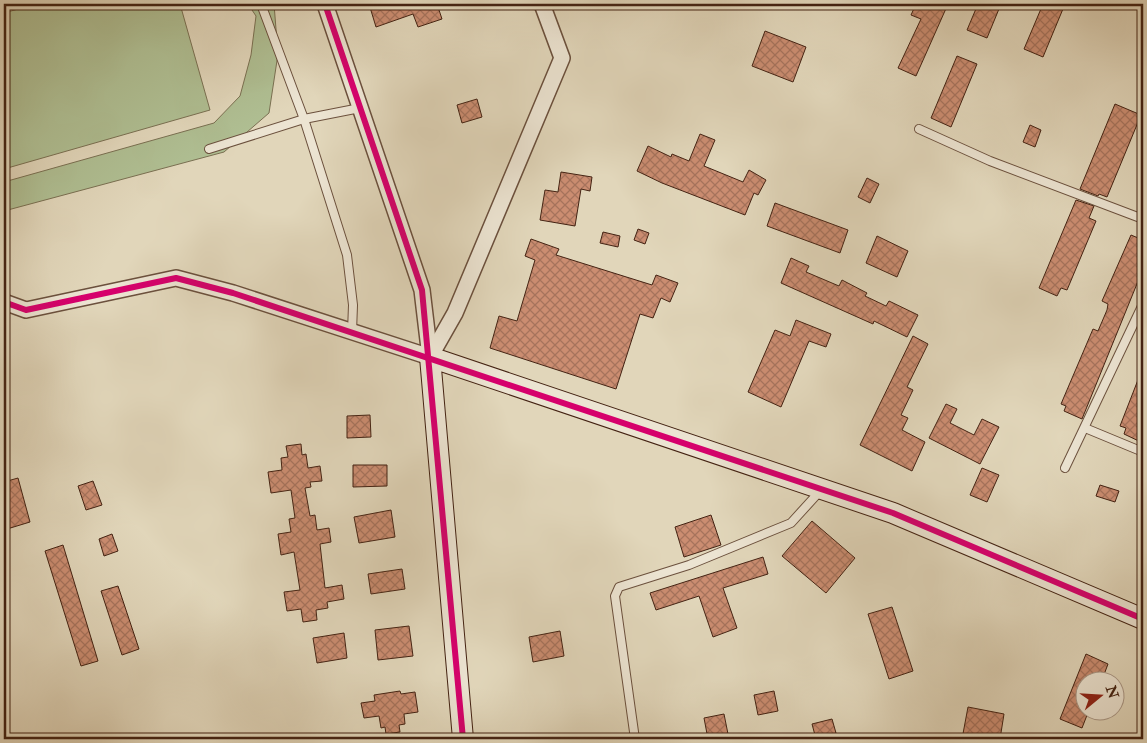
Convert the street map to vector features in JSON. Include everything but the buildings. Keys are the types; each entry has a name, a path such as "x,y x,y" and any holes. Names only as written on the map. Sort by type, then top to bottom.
{"street":[{"path":"325,4 422,290 430,357 463,739"},
{"path":"430,357 455,313 562,58 542,4"},
{"path":"4,302 26,310 176,278 233,293 430,357 893,513 1143,619"}],"lane":[{"path":"261,4 304,119 347,255 353,304 352,332"},
{"path":"209,149 304,119 360,108"},
{"path":"919,129 990,161 1143,219"},
{"path":"1065,468 1143,304"},
{"path":"1085,428 1143,452"},
{"path":"635,739 615,596 619,587 689,565 791,523 822,489"}],"green space":[{"path":"36,4 180,4 210,110 4,169 4,13"},
{"path":"248,4 274,4 278,54 269,113 224,152 4,211 4,182 214,123 240,96 251,55 256,16"}],"cycle path":[{"path":"325,4 422,290 463,739"},
{"path":"4,302 26,310 176,278 233,293 893,513 1143,619"}]}
